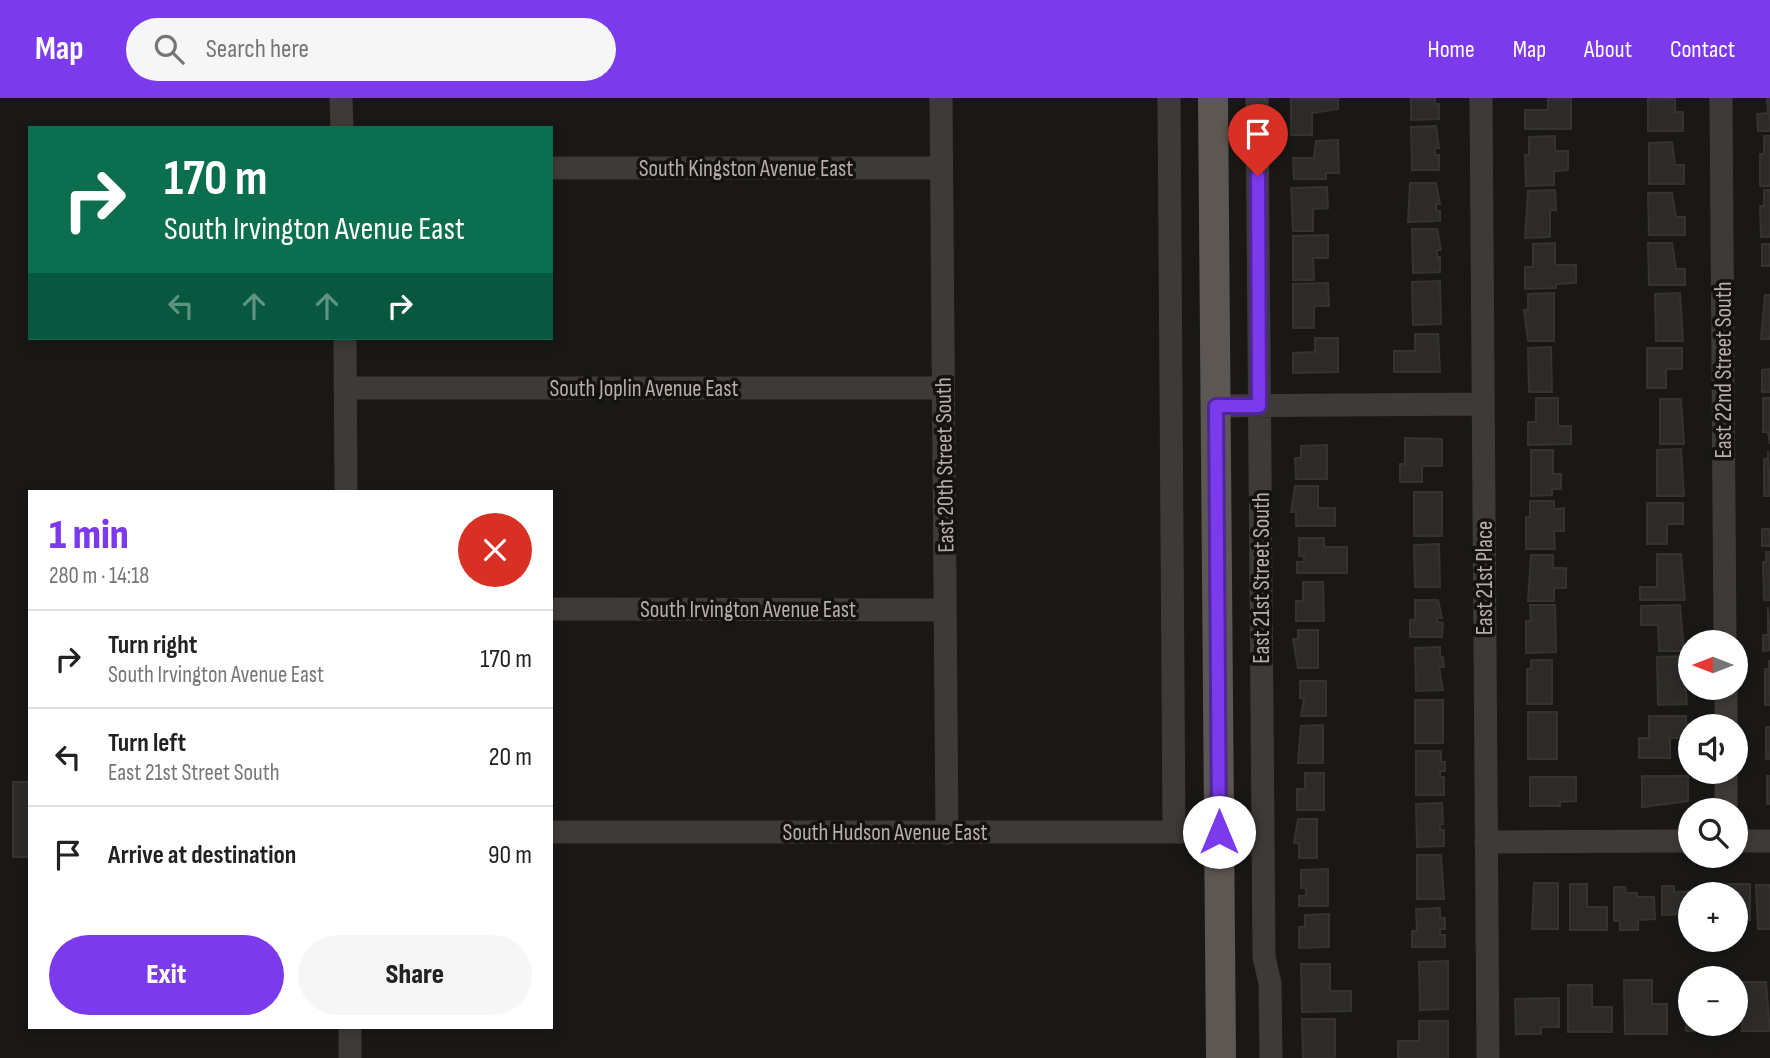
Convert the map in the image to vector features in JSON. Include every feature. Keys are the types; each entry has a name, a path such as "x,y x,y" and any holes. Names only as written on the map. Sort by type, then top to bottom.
{"main road":[{"name":"East 21st Street South","path":"1213,98 1221,1058"}],"street":[{"path":"341,98 342,126"},
{"name":"East 20th Street South","path":"941,98 947,832"},
{"path":"1169,98 1174,832"},
{"name":"East 21st Street South","path":"1257,98 1264,957 1270,983 1271,1058"},
{"name":"East 21st Place","path":"1481,98 1488,1058"},
{"name":"East 22nd Street South","path":"1721,98 1725,630"},
{"name":"South Kingston Avenue East","path":"553,168 941,168"},
{"path":"345,340 346,490"},
{"name":"South Joplin Avenue East","path":"345,388 943,388"},
{"path":"1216,406 1483,404"},
{"name":"South Irvington Avenue East","path":"553,609 945,610"},
{"name":"South Hudson Avenue East","path":"553,832 1219,832"},
{"path":"1486,842 1678,841"},
{"path":"1748,841 1770,841"},
{"path":"350,1029 350,1058"}],"building":[{"path":"1291,98 1338,98 1338,109 1312,113 1312,135 1291,135"},
{"path":"1411,98 1435,98 1435,104 1439,104 1439,119 1411,120"},
{"path":"1548,98 1571,98 1571,129 1525,129 1525,110 1548,110"},
{"path":"1648,98 1675,99 1675,112 1683,112 1683,131 1648,131"},
{"path":"1767,98 1770,98 1770,131 1758,131 1757,114 1768,113"},
{"path":"1436,126 1439,148 1435,148 1435,155 1439,155 1439,170 1412,170 1411,127"},
{"path":"1555,136 1555,151 1568,151 1568,170 1554,171 1554,185 1526,186 1525,155 1529,155 1529,137"},
{"path":"1764,136 1770,136 1770,186 1760,186 1760,154 1764,154"},
{"path":"1338,140 1339,173 1326,173 1326,179 1294,179 1293,158 1314,158 1316,141"},
{"path":"1672,142 1675,165 1684,165 1684,184 1649,184 1649,143"},
{"path":"1410,183 1436,183 1440,204 1436,204 1436,211 1440,211 1440,221 1408,222"},
{"path":"1327,187 1328,208 1313,209 1313,231 1293,231 1291,188"},
{"path":"1555,190 1556,210 1550,210 1550,237 1525,238 1528,191"},
{"path":"1764,190 1770,190 1770,237 1761,237 1760,206 1764,206"},
{"path":"1648,193 1672,193 1676,217 1685,217 1685,235 1649,235"},
{"path":"1412,229 1437,229 1441,250 1437,250 1440,272 1413,273"},
{"path":"1328,235 1328,258 1313,258 1314,280 1293,280 1293,236"},
{"path":"1555,243 1555,265 1576,265 1576,283 1556,284 1556,288 1525,289 1525,267 1533,267 1533,244"},
{"path":"1648,243 1672,243 1676,269 1685,269 1685,285 1649,285"},
{"path":"1762,244 1770,244 1770,266 1762,266"},
{"path":"1440,281 1441,324 1413,325 1412,282"},
{"path":"1328,283 1329,306 1314,306 1314,328 1293,328 1293,284"},
{"path":"1554,293 1554,341 1528,341 1524,310 1528,310 1528,294"},
{"path":"1680,293 1683,341 1656,341 1655,294"},
{"path":"1765,295 1770,295 1770,339 1761,339"},
{"path":"1415,334 1438,334 1440,372 1394,372 1394,351 1415,351"},
{"path":"1315,338 1338,338 1338,372 1293,373 1293,353 1315,352"},
{"path":"1551,347 1552,392 1529,392 1528,348"},
{"path":"1647,348 1682,348 1682,369 1666,369 1666,388 1647,388"},
{"path":"1770,369 1770,392 1762,392 1762,370"},
{"path":"1536,398 1558,398 1558,426 1571,426 1571,444 1528,445 1528,422 1536,422"},
{"path":"1763,398 1770,398 1770,444 1768,432 1763,432"},
{"path":"1660,399 1681,399 1684,444 1660,444"},
{"path":"1405,438 1442,439 1442,466 1422,466 1422,482 1400,482 1400,464 1405,464"},
{"path":"1327,445 1327,479 1296,479 1295,458 1301,458 1301,446"},
{"path":"1681,449 1684,496 1657,496 1657,450"},
{"path":"1531,450 1553,450 1553,474 1561,474 1561,489 1552,489 1552,495 1531,496"},
{"path":"1768,451 1770,496 1764,496 1764,459 1768,459"},
{"path":"1295,486 1318,486 1318,508 1335,508 1335,526 1296,526 1296,512 1291,512"},
{"path":"1414,492 1442,492 1442,536 1414,536"},
{"path":"1530,501 1554,501 1554,509 1564,508 1564,531 1554,531 1555,549 1526,549 1526,517 1530,517"},
{"path":"1647,503 1683,503 1683,524 1667,524 1667,544 1647,544"},
{"path":"1762,529 1770,529 1770,546 1762,546"},
{"path":"1299,538 1324,538 1324,547 1347,547 1347,573 1297,573 1297,562 1304,562 1304,556 1299,556"},
{"path":"1439,544 1440,587 1415,587 1414,545"},
{"path":"1766,552 1770,552 1770,600 1764,600 1763,562 1766,562"},
{"path":"1657,554 1681,554 1685,600 1640,600 1640,587 1657,587"},
{"path":"1531,555 1553,555 1553,568 1566,568 1566,588 1554,588 1554,601 1528,601"},
{"path":"1303,582 1323,582 1324,621 1296,621 1296,601 1303,601"},
{"path":"1415,600 1438,600 1442,618 1437,618 1437,622 1443,623 1442,637 1410,637 1410,620 1415,620"},
{"path":"1530,605 1555,605 1556,652 1526,653 1526,621 1531,621"},
{"path":"1680,605 1682,630 1678,630 1678,651 1659,651 1658,625 1641,625 1641,606"},
{"path":"1768,607 1770,650 1763,651 1763,635 1768,635"},
{"path":"1298,630 1318,630 1318,668 1298,668 1293,639 1298,639"},
{"path":"1440,647 1444,667 1439,667 1443,690 1416,691 1415,648"},
{"path":"1678,656 1678,700 1687,700 1687,704 1658,705 1657,657"},
{"path":"1531,660 1552,660 1552,704 1527,704 1527,669 1531,669"},
{"path":"1769,660 1770,705 1765,705 1765,669 1769,669"},
{"path":"1300,681 1326,681 1326,716 1301,716 1304,698 1300,698"},
{"path":"1415,700 1443,700 1443,743 1415,743"},
{"path":"1528,712 1557,712 1557,759 1528,759"},
{"path":"1649,716 1678,716 1678,738 1670,738 1670,758 1639,758 1639,738 1649,738"},
{"path":"1323,725 1323,763 1298,763 1301,726"},
{"path":"1766,727 1770,727 1770,759 1766,759"},
{"path":"1416,751 1441,751 1441,762 1445,762 1445,771 1440,771 1440,777 1444,777 1444,795 1416,795"},
{"path":"1305,773 1324,773 1324,810 1297,810 1297,789 1305,789"},
{"path":"1642,776 1678,776 1678,784 1688,784 1688,798 1678,798 1678,802 1642,807"},
{"path":"1767,776 1770,776 1770,804 1767,804"},
{"path":"1530,777 1576,777 1576,801 1560,802 1560,806 1530,806"},
{"path":"13,782 28,782 28,857 13,857"},
{"path":"1442,803 1443,824 1440,824 1440,830 1444,830 1444,846 1417,847 1416,804"},
{"path":"1298,819 1317,819 1317,858 1299,858 1299,843 1294,843"},
{"path":"1417,855 1441,855 1444,899 1417,899"},
{"path":"1328,869 1328,906 1299,906 1299,896 1306,896 1306,888 1301,888 1301,870"},
{"path":"1534,883 1558,883 1558,929 1532,929"},
{"path":"1570,884 1587,884 1587,907 1607,907 1607,930 1570,930"},
{"path":"1748,884 1750,884 1748,920"},
{"path":"1756,885 1770,885 1770,929 1758,929"},
{"path":"1662,886 1674,886 1674,892 1678,892 1678,914 1662,915"},
{"path":"1614,887 1625,887 1626,893 1637,893 1637,897 1654,897 1655,919 1638,920 1638,930 1620,930 1620,921 1614,921"},
{"path":"1440,908 1440,918 1445,918 1445,929 1440,929 1440,935 1445,935 1445,947 1412,947 1412,931 1417,931 1416,909"},
{"path":"1329,914 1329,947 1299,948 1299,927 1305,927 1305,915"},
{"path":"1448,961 1448,1009 1420,1010 1419,962"},
{"path":"1301,964 1330,964 1330,991 1351,991 1351,1011 1302,1012"},
{"path":"1624,980 1652,980 1652,1004 1667,1004 1667,1034 1625,1034"},
{"path":"1748,982 1766,982 1770,1031 1748,1031"},
{"path":"1568,985 1592,985 1592,1007 1612,1007 1612,1032 1568,1032"},
{"path":"1559,998 1559,1027 1541,1027 1541,1034 1516,1034 1515,999"},
{"path":"1302,1019 1335,1019 1335,1058 1303,1058"},
{"path":"1419,1021 1448,1021 1448,1058 1398,1058 1398,1041 1419,1041"}],"route":[{"path":"1219,832 1216,406 1259,406 1258,176"}]}
